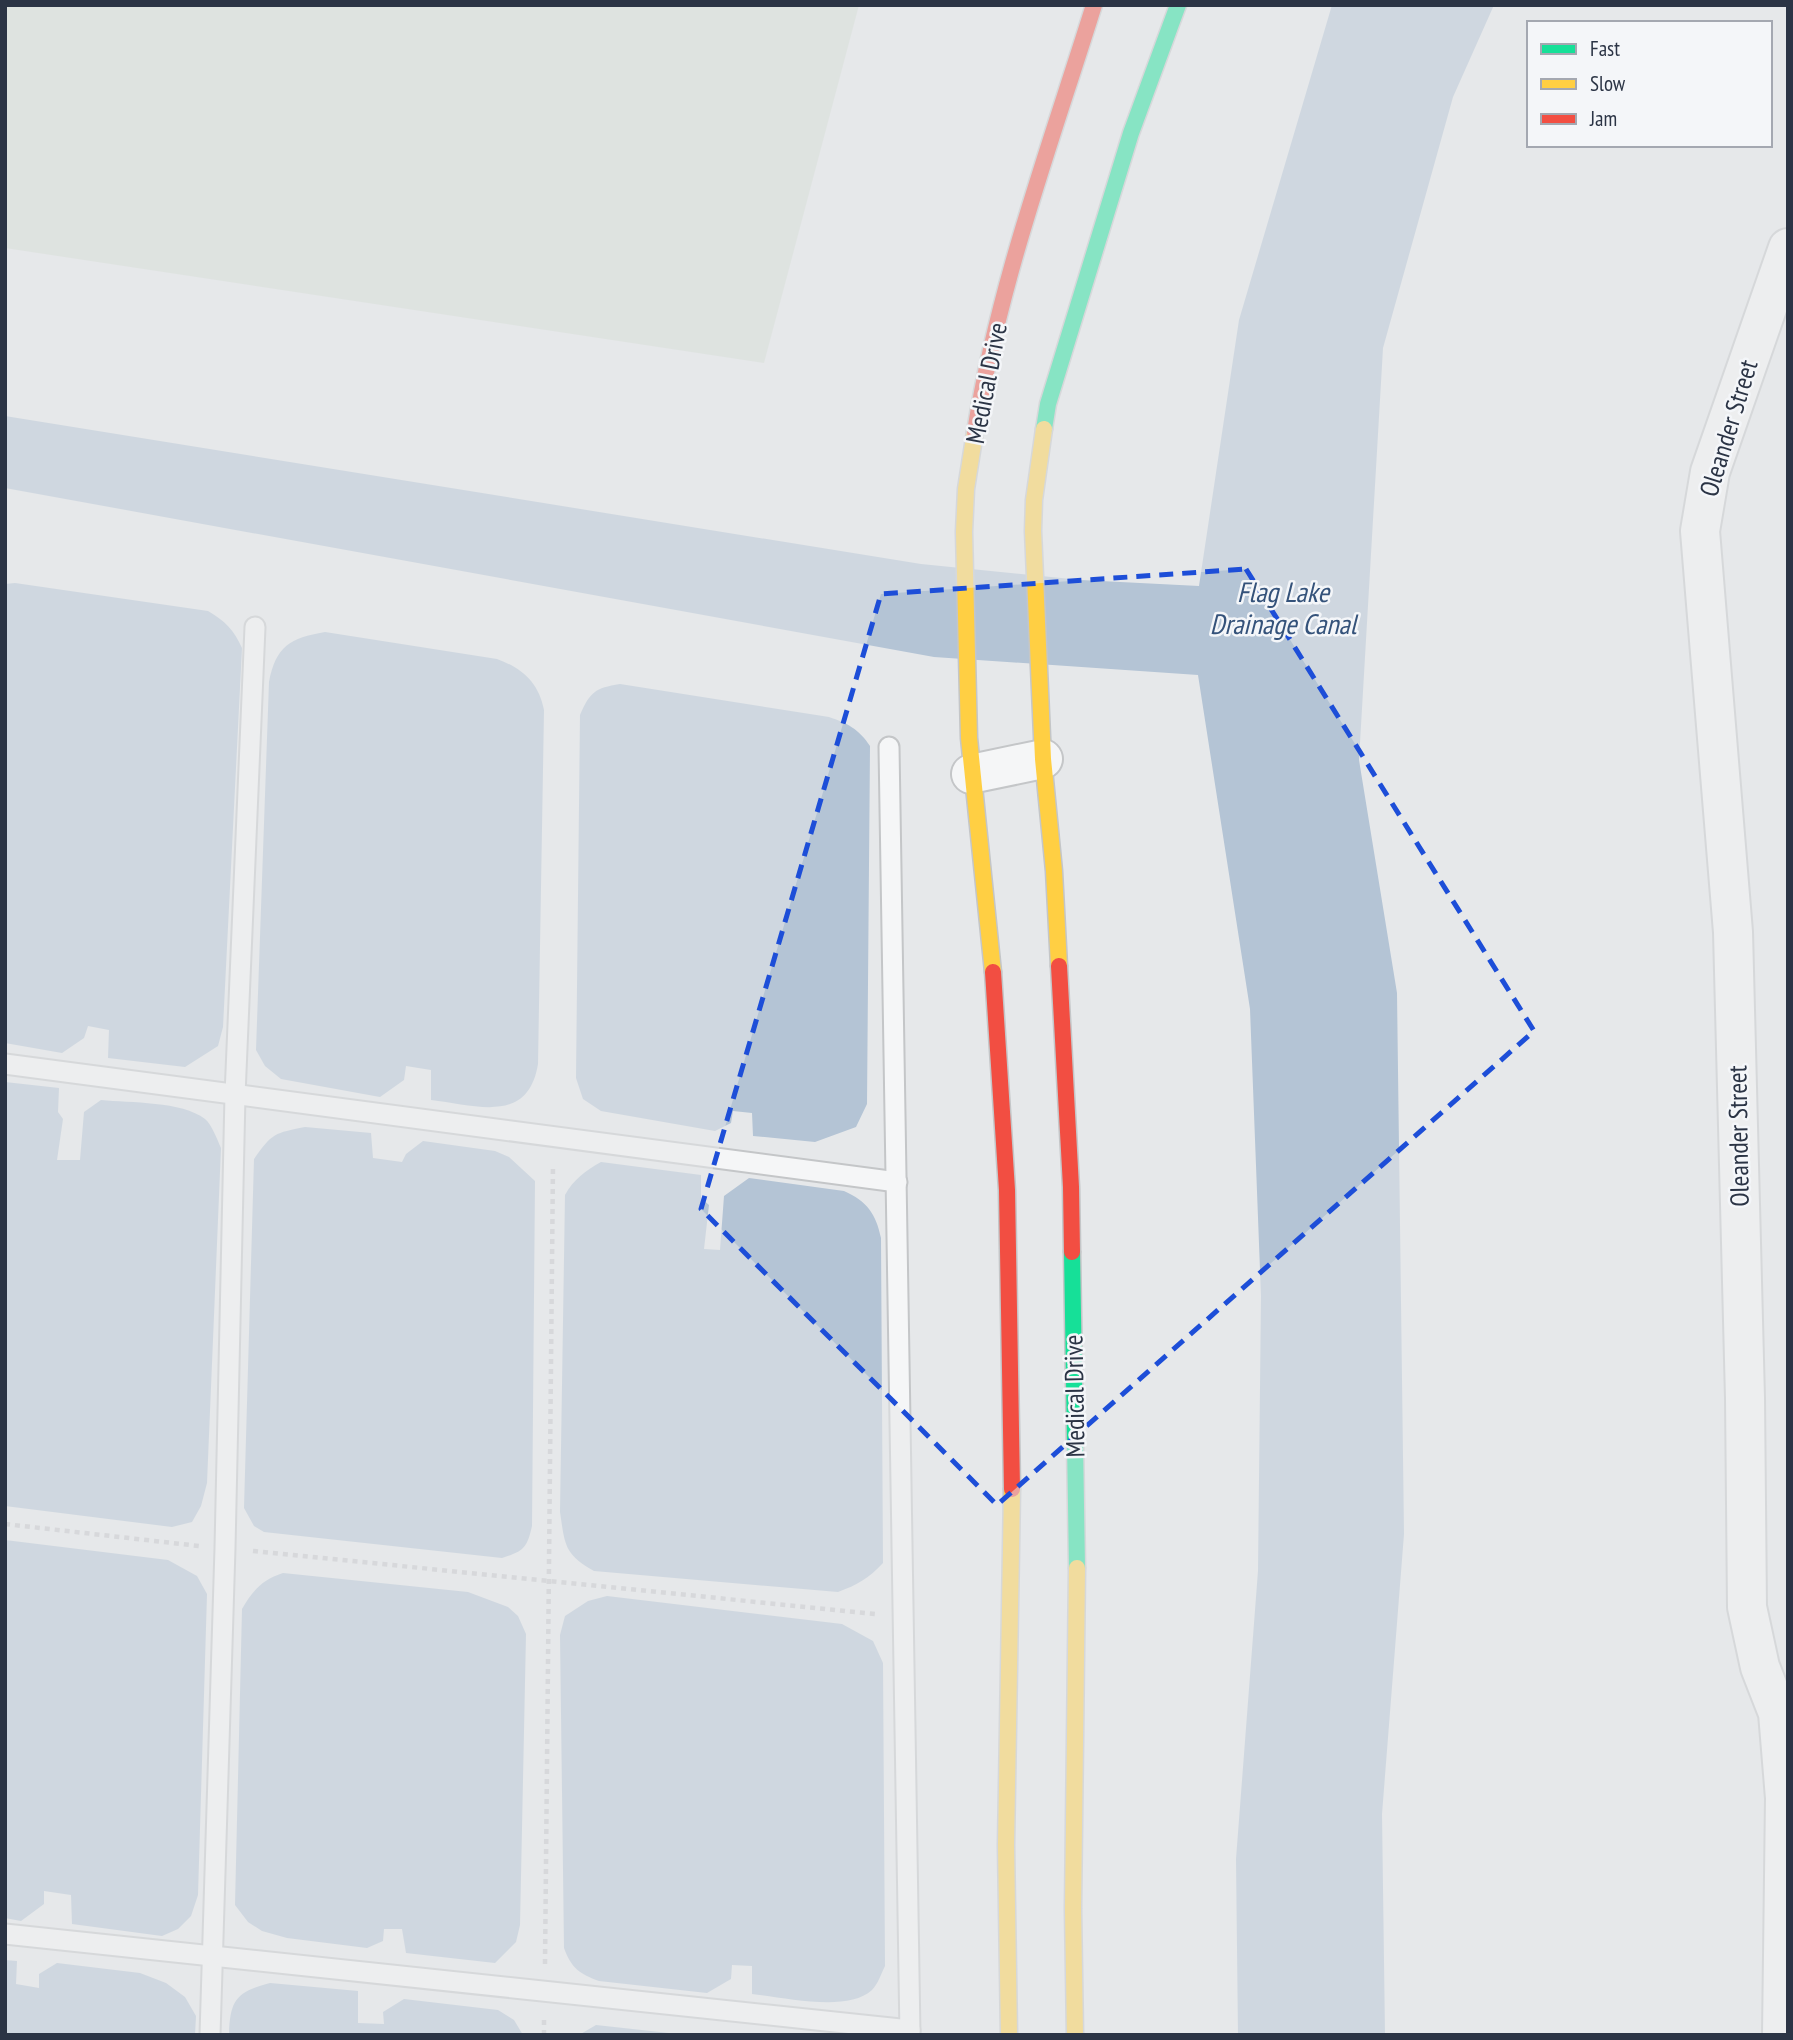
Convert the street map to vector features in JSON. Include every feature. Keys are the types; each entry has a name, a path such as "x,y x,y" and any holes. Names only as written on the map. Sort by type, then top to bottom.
{"street":[{"name":"Medical Drive","path":"1009,2035 1006,1846 1013,1532 1007,1190 991,949 970,756 964,532 966,489 983,382 1009,274 1094,5"},
{"name":"Medical Drive","path":"1074,2035 1076,1531 1071,1201 1054,871 1043,749 1033,531 1034,500 1048,404 1131,133 1178,5"},
{"name":"Oleander Street","path":"1782,2035 1785,1798 1783,1713 1760,1667 1747,1607 1745,1398 1733,932 1700,531 1710,472 1788,248"},
{"path":"970,756 1043,749"}],"lane":[{"path":"210,2035 235,1095 255,627"},
{"path":"5,1934 910,2032 890,747"},
{"path":"5,1064 897,1182"}],"path":[{"path":"544,2035 553,1136"},
{"path":"5,1524 548,1583 903,1616"}],"highlighted area":[{"path":"1246,569 1534,1031 997,1505 701,1209 881,594"}],"shaded area":[{"path":"5,5 859,5 764,363 5,248"}],"water":[{"name":"Flag Lake Drainage Canal","path":"1332,5 1494,5 1453,97 1383,348 1359,760 1397,993 1404,1534 1382,1814 1385,2035 1238,2035 1236,1859 1258,1571 1261,1296 1250,1009 1198,675 934,657 5,488 5,416 921,564 1081,580 1199,586 1239,320"},
{"path":"15,583 208,611 228,626 242,648 223,1027 218,1046 185,1067 108,1058 109,1030 88,1026 84,1038 62,1053 5,1043 5,584"},
{"path":"325,632 497,659 522,672 534,684 542,700 544,710 538,1064 532,1083 523,1096 512,1104 482,1107 431,1100 431,1070 406,1066 404,1080 380,1097 281,1079 265,1066 256,1050 269,682 276,660 286,646 302,637"},
{"path":"620,684 829,717 852,727 870,746 867,1104 856,1127 815,1142 753,1136 752,1113 733,1111 731,1123 715,1131 601,1111 583,1099 576,1078 580,715 594,692"},
{"path":"5,1082 59,1088 58,1112 63,1119 57,1160 80,1160 84,1112 101,1100 170,1106 195,1113 208,1122 221,1148 207,1483 201,1506 192,1522 172,1527 5,1506"},
{"path":"305,1127 371,1133 373,1158 402,1162 406,1154 423,1141 495,1151 509,1157 535,1181 532,1526 526,1544 515,1553 502,1558 264,1532 254,1526 244,1508 254,1159 275,1136"},
{"path":"601,1162 701,1175 701,1198 709,1205 704,1249 720,1250 724,1196 749,1178 844,1191 859,1199 873,1215 881,1238 883,1563 851,1587 838,1592 594,1571 571,1554 565,1541 560,1512 565,1195 580,1176"},
{"path":"5,1540 168,1560 197,1576 207,1594 198,1895 191,1916 178,1929 162,1936 72,1924 71,1895 44,1891 44,1904 21,1921 5,1918"},
{"path":"283,1573 468,1592 508,1607 518,1616 526,1634 520,1925 516,1942 495,1963 406,1953 402,1929 384,1929 383,1941 367,1948 287,1938 262,1931 248,1922 235,1905 242,1609 259,1587"},
{"path":"607,1596 842,1624 873,1641 883,1663 885,1966 872,1990 861,1997 831,2002 752,1994 752,1966 732,1965 731,1979 707,1993 599,1981 581,1973 570,1961 564,1948 560,1635 565,1616 588,1601"},
{"path":"5,1960 17,1961 16,1984 39,1988 39,1974 57,1963 140,1973 166,1983 185,1997 196,2016 195,2035 5,2035"},
{"path":"270,1983 358,1991 358,2023 384,2024 383,2012 404,1999 498,2010 514,2020 523,2035 229,2035 231,2013 237,1999 249,1990"},
{"path":"596,2025 687,2035 579,2035"}],"traffic: fast":[{"path":"1044,429 1048,404 1131,133 1178,5"},
{"path":"1072,1252 1077,1568"}],"traffic: slow":[{"path":"1044,429 1034,500 1033,531 1043,759 1054,871 1059,966"},
{"path":"975,432 966,489 964,532 969,738 993,972"},
{"path":"1009,2035 1006,1845 1012,1489"},
{"path":"1075,2035 1073,1909 1077,1568"}],"traffic: jam":[{"path":"975,432 1011,270 1094,5"},
{"path":"1059,966 1072,1252"},
{"path":"993,972 1007,1190 1012,1489"}]}
